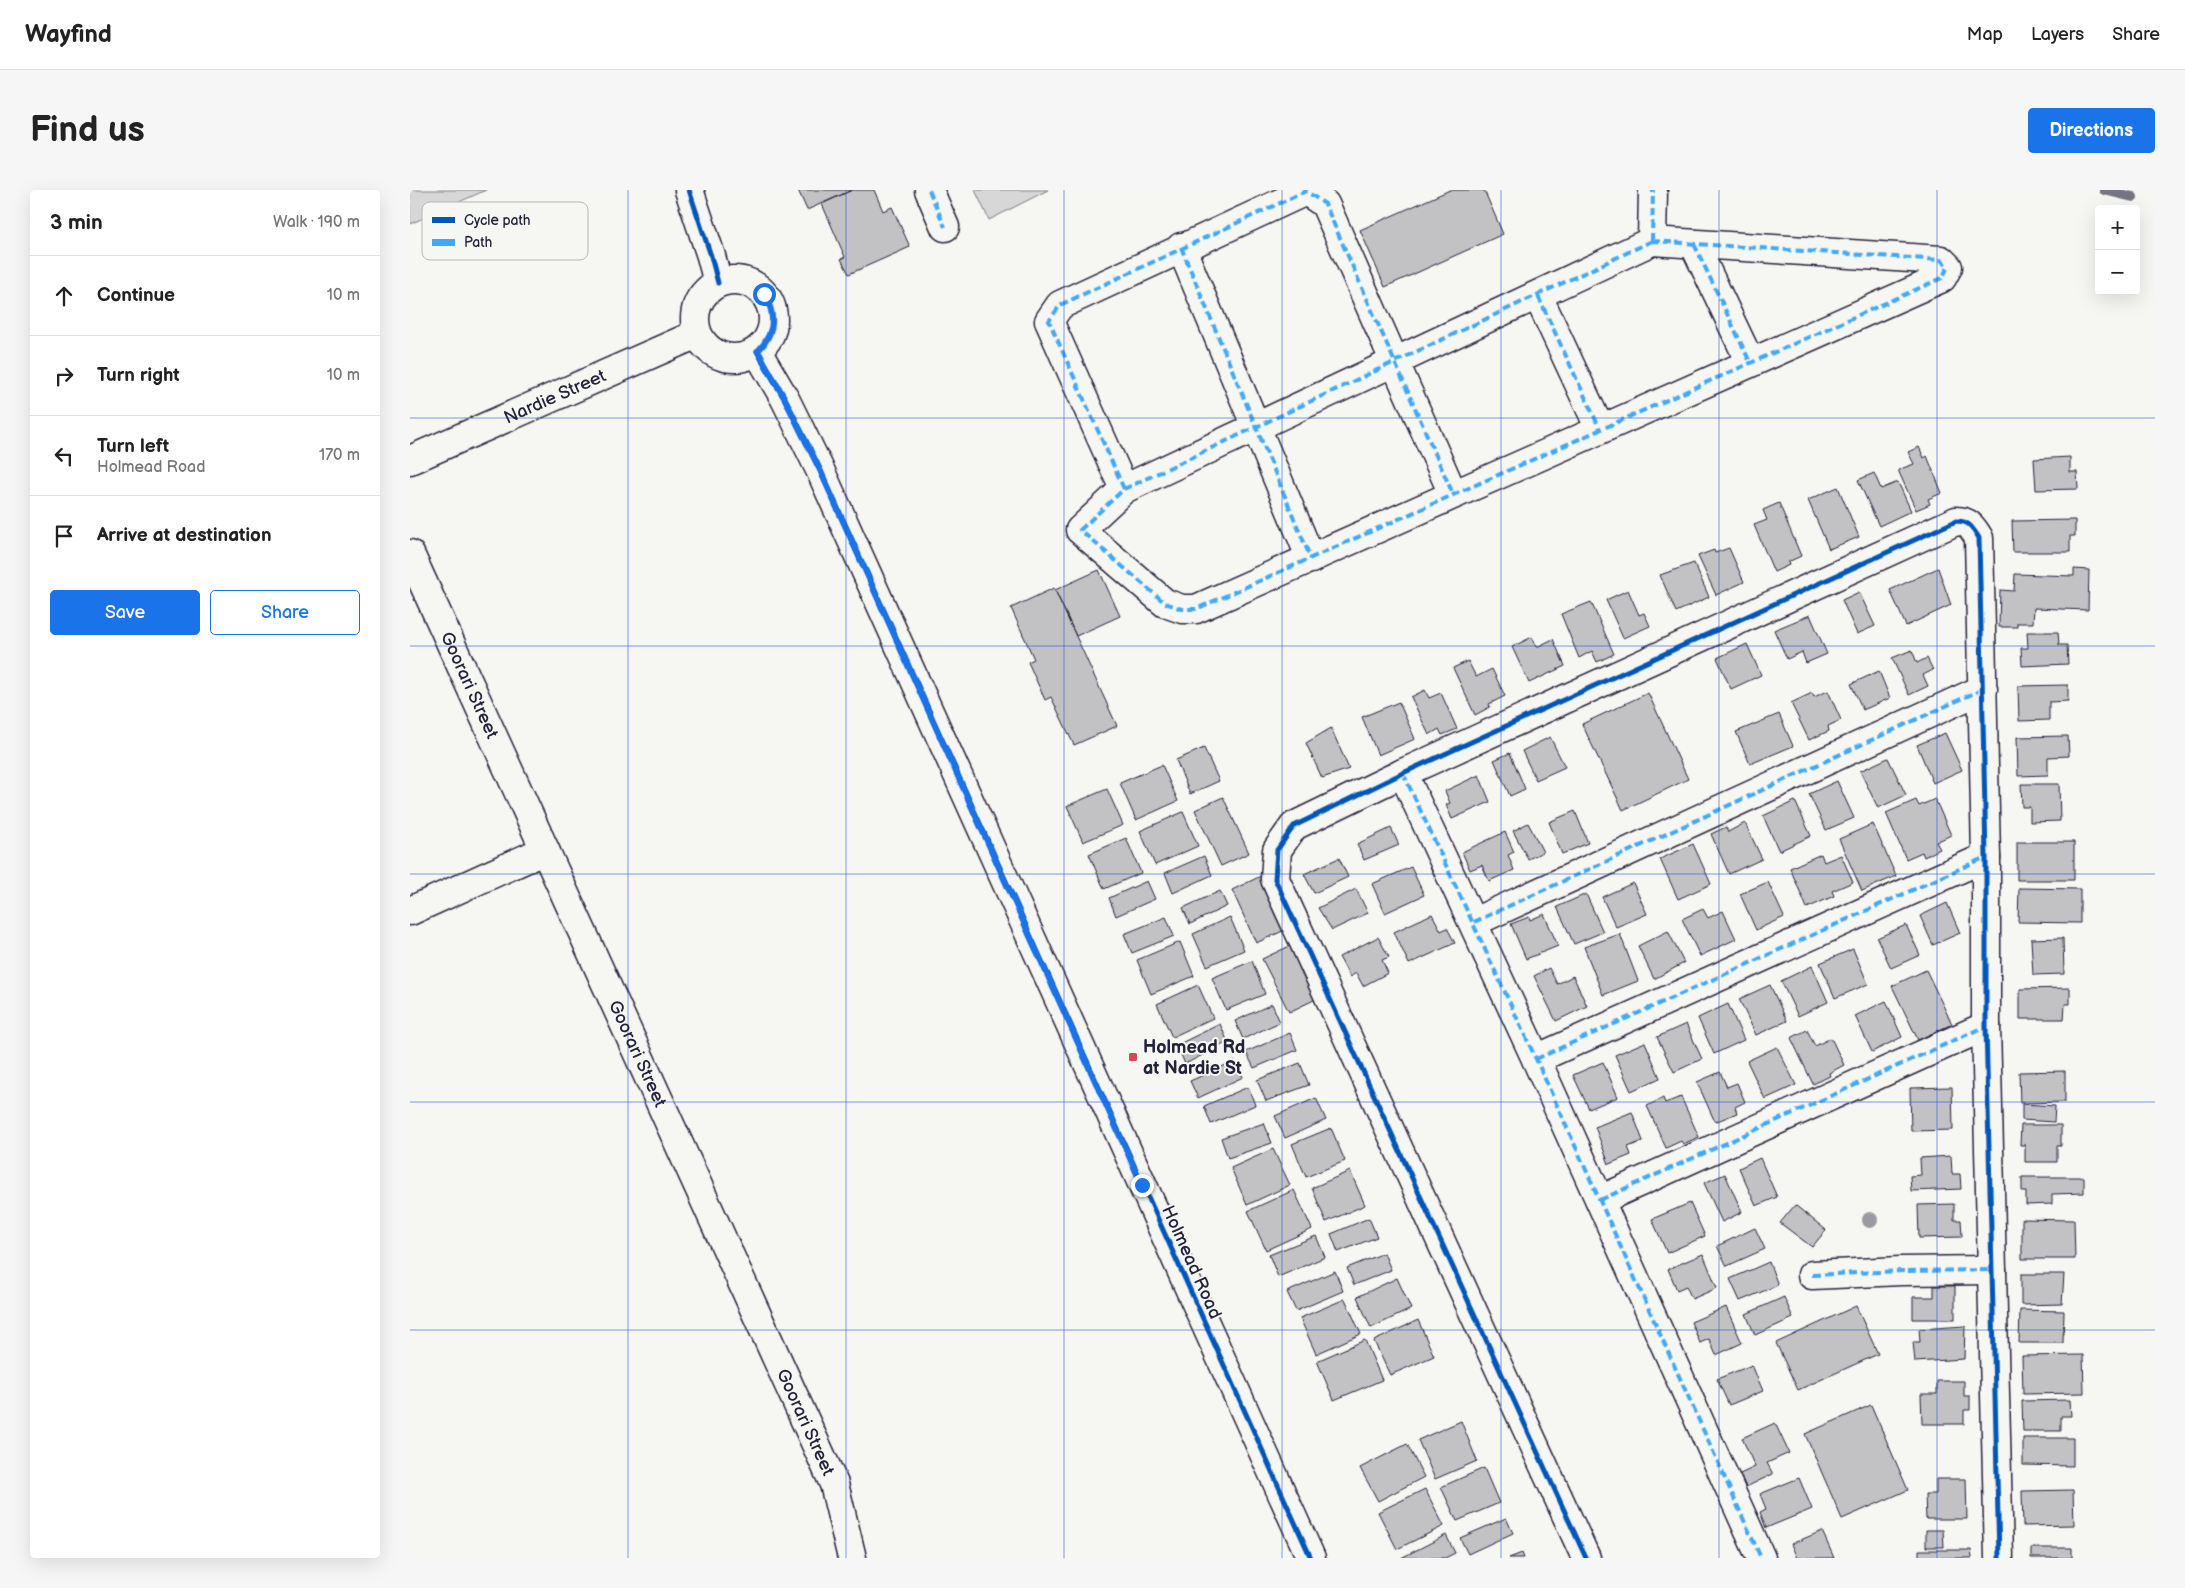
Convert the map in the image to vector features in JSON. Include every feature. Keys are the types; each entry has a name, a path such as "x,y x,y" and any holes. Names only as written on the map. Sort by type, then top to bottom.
{"street":[{"path":"689,190 718,283"},
{"path":"928,190 944,227"},
{"path":"1652,241 1653,190"},
{"path":"1124,489 1049,321 1060,305 1306,191 1324,204 1453,494"},
{"path":"1652,241 1942,260 1948,267 1942,278 1196,609 1182,609 1165,603 1080,530 1124,489 1396,363 1652,241"},
{"path":"1694,244 1750,362"},
{"path":"1182,247 1311,559"},
{"path":"730,280 743,281 755,286 771,306 772,331 758,351 736,359 723,357 704,344 697,334 696,310 700,299 718,283 730,280"},
{"path":"1538,296 1600,429"},
{"name":"Nardie Street","path":"410,460 697,334"},
{"name":"Holmead Road","path":"758,351 785,399 825,481 1311,1558"},
{"path":"1586,1558 1275,879 1277,850 1294,826 1404,773 1956,521 1965,521 1972,526 1979,538 1986,857 1986,1026 1999,1558"},
{"name":"Goorari Street","path":"410,554 834,1484 852,1558"},
{"path":"1474,922 1983,689"},
{"path":"1404,773 1536,1058 1761,1558"},
{"path":"410,911 545,850"},
{"path":"1536,1058 1986,857"},
{"path":"1600,1200 1986,1026"},
{"path":"1812,1275 1901,1271 1992,1270"}],"shaded area":[{"path":"410,190 486,190 459,202 422,202 422,219 410,224"},
{"path":"975,190 1048,190 989,220"}],"building":[{"path":"798,190 852,190 807,210"},
{"path":"852,190 874,190 883,211 892,207 910,247 849,274 841,259 845,257 822,204"},
{"path":"1450,190 1484,190 1503,234 1385,287 1360,230"},
{"path":"1919,447 1924,458 1927,456 1942,493 1928,499 1930,504 1916,510 1898,470 1914,464 1908,452"},
{"path":"2070,457 2070,472 2077,472 2078,489 2036,490 2034,459"},
{"path":"1874,473 1881,489 1898,482 1911,511 1879,526 1858,480"},
{"path":"1838,487 1859,537 1829,549 1808,500"},
{"path":"1779,503 1801,556 1788,562 1789,565 1774,572 1754,525 1767,520 1763,510"},
{"path":"2075,520 2075,536 2070,536 2070,552 2013,552 2012,521"},
{"path":"1729,548 1744,582 1716,595 1698,556 1714,550 1715,553"},
{"path":"1694,563 1709,597 1676,612 1660,575"},
{"path":"1938,568 1951,605 1906,626 1890,590"},
{"path":"2074,569 2089,570 2088,610 2034,608 2033,623 2017,623 2017,627 1999,627 2000,590 2014,591 2015,574 2074,576"},
{"path":"1099,570 1120,616 1076,636 1055,590"},
{"path":"1054,588 1117,726 1074,745 1051,697 1045,700 1028,662 1034,659 1011,608"},
{"path":"1628,590 1639,615 1644,613 1650,626 1623,638 1606,600"},
{"path":"1859,592 1875,626 1857,634 1842,600"},
{"path":"1591,602 1614,654 1597,662 1592,651 1579,658 1561,614"},
{"path":"1810,615 1827,654 1806,663 1802,652 1787,659 1774,630"},
{"path":"2027,632 2058,632 2059,645 2067,645 2068,664 2022,666 2021,648 2028,648"},
{"path":"1532,637 1537,647 1553,639 1565,666 1529,683 1512,647"},
{"path":"1747,644 1761,675 1731,689 1717,658"},
{"path":"1912,650 1917,663 1927,658 1933,670 1923,675 1928,686 1909,695 1892,658"},
{"path":"1468,661 1476,677 1492,669 1505,696 1489,704 1490,707 1475,715 1453,668"},
{"path":"1879,671 1890,698 1863,710 1851,684"},
{"path":"2068,685 2068,701 2049,702 2049,720 2019,721 2018,686"},
{"path":"1425,690 1429,698 1441,693 1457,729 1442,735 1439,729 1429,735 1411,697"},
{"path":"1828,691 1841,720 1828,726 1829,731 1809,740 1791,703 1812,693 1814,697"},
{"path":"1648,693 1688,779 1623,810 1582,724"},
{"path":"1399,702 1415,739 1378,755 1362,717"},
{"path":"1779,714 1793,746 1750,764 1736,732"},
{"path":"1331,728 1349,769 1322,778 1306,743"},
{"path":"1945,733 1962,770 1933,783 1917,745"},
{"path":"2068,736 2069,756 2048,757 2048,775 2018,776 2017,737"},
{"path":"1550,737 1565,767 1536,780 1522,751"},
{"path":"1204,748 1219,781 1190,794 1176,760"},
{"path":"1510,753 1525,789 1510,796 1494,760"},
{"path":"1888,758 1906,795 1878,808 1860,771"},
{"path":"1162,765 1178,801 1136,820 1120,783"},
{"path":"1479,775 1490,802 1452,819 1446,805 1450,803 1445,791"},
{"path":"1837,781 1854,818 1826,830 1809,794"},
{"path":"2021,784 2059,784 2060,821 2030,822 2030,807 2022,807"},
{"path":"1107,789 1123,825 1083,842 1067,806"},
{"path":"1223,797 1249,853 1221,866 1195,810"},
{"path":"1935,799 1951,835 1936,842 1940,849 1924,857 1922,852 1906,859 1886,813 1916,800 1919,806"},
{"path":"1795,801 1811,836 1779,851 1763,816"},
{"path":"1575,811 1588,843 1562,854 1549,822"},
{"path":"1183,812 1198,846 1155,865 1140,831"},
{"path":"1528,823 1543,852 1528,859 1513,831"},
{"path":"1745,823 1762,859 1729,874 1711,834 1726,827 1728,832"},
{"path":"1873,824 1896,876 1862,891 1839,839"},
{"path":"1391,828 1399,845 1364,860 1357,844"},
{"path":"1505,832 1514,852 1508,855 1514,870 1489,881 1482,865 1470,870 1462,852"},
{"path":"1126,838 1141,873 1104,889 1089,854"},
{"path":"2017,842 2074,842 2074,880 2017,880"},
{"path":"1693,844 1711,884 1678,899 1660,859"},
{"path":"1821,854 1824,862 1841,855 1853,882 1832,891 1834,896 1807,908 1790,868"},
{"path":"1204,856 1212,875 1173,893 1165,873"},
{"path":"1339,858 1348,877 1314,893 1304,874"},
{"path":"1411,867 1424,895 1385,913 1372,884"},
{"path":"1261,876 1285,930 1256,943 1232,890"},
{"path":"1147,881 1155,899 1116,916 1109,898"},
{"path":"1768,882 1784,917 1756,930 1740,894"},
{"path":"1633,883 1647,914 1616,927 1602,897"},
{"path":"2019,888 2080,889 2080,923 2018,922"},
{"path":"1356,889 1368,913 1332,930 1318,908"},
{"path":"1220,891 1227,906 1190,924 1183,908"},
{"path":"1586,894 1603,932 1574,944 1557,907"},
{"path":"1947,903 1960,933 1933,945 1920,916"},
{"path":"1703,909 1708,918 1723,911 1736,939 1700,956 1682,919"},
{"path":"1432,914 1441,931 1447,928 1455,943 1409,964 1394,932"},
{"path":"1544,914 1558,946 1526,959 1511,924 1529,917 1530,920"},
{"path":"1166,917 1174,936 1132,953 1124,934"},
{"path":"1230,917 1244,950 1207,966 1193,934"},
{"path":"1906,925 1920,955 1891,968 1877,938"},
{"path":"1668,931 1684,963 1654,979 1638,946"},
{"path":"1620,934 1638,981 1603,995 1584,947"},
{"path":"1378,937 1389,957 1382,960 1388,973 1363,986 1356,973 1350,977 1339,957"},
{"path":"2063,938 2064,974 2033,975 2031,939"},
{"path":"1180,942 1194,976 1151,994 1137,960"},
{"path":"1294,944 1320,997 1289,1012 1262,959"},
{"path":"1853,949 1868,984 1835,998 1820,963"},
{"path":"1252,961 1265,994 1226,1010 1212,978"},
{"path":"1812,966 1828,1002 1798,1016 1781,981"},
{"path":"1549,968 1557,984 1573,976 1587,1006 1556,1021 1534,976"},
{"path":"1926,970 1952,1024 1918,1040 1892,986"},
{"path":"1198,985 1213,1018 1172,1037 1157,1004"},
{"path":"1770,985 1787,1021 1756,1035 1739,999"},
{"path":"2070,988 2070,1004 2065,1004 2064,1019 2020,1019 2020,989"},
{"path":"1886,1001 1902,1037 1872,1052 1855,1016"},
{"path":"1272,1004 1280,1022 1243,1039 1235,1021"},
{"path":"1728,1004 1744,1040 1714,1054 1698,1018"},
{"path":"1220,1024 1228,1042 1185,1064 1177,1045"},
{"path":"1686,1024 1702,1059 1674,1072 1657,1037"},
{"path":"1807,1030 1815,1046 1831,1038 1844,1065 1829,1073 1830,1076 1813,1084 1791,1038"},
{"path":"1290,1033 1297,1050 1254,1068 1246,1052"},
{"path":"1645,1042 1660,1078 1631,1091 1615,1055"},
{"path":"1777,1047 1796,1085 1765,1099 1747,1061"},
{"path":"1235,1061 1243,1077 1198,1098 1190,1081"},
{"path":"1603,1062 1618,1097 1589,1109 1573,1075"},
{"path":"1300,1063 1309,1085 1266,1101 1257,1080"},
{"path":"2065,1071 2065,1102 2020,1103 2019,1072"},
{"path":"1720,1072 1727,1087 1737,1083 1745,1102 1735,1107 1737,1113 1715,1122 1697,1082"},
{"path":"1248,1087 1255,1105 1211,1124 1204,1106"},
{"path":"1952,1087 1953,1130 1911,1131 1910,1088"},
{"path":"1681,1097 1699,1137 1683,1144 1681,1141 1666,1148 1647,1106 1663,1098 1665,1103"},
{"path":"1316,1098 1326,1120 1285,1138 1275,1116"},
{"path":"2022,1104 2055,1106 2054,1122 2022,1120"},
{"path":"1632,1112 1643,1141 1628,1147 1631,1155 1609,1164 1595,1127"},
{"path":"1264,1123 1272,1143 1228,1158 1221,1138"},
{"path":"2021,1125 2061,1125 2061,1146 2057,1146 2057,1162 2025,1162 2025,1145 2020,1145"},
{"path":"1331,1128 1345,1161 1306,1177 1292,1144"},
{"path":"1273,1149 1290,1185 1247,1205 1231,1168"},
{"path":"1951,1156 1952,1174 1960,1174 1961,1189 1911,1191 1910,1176 1921,1175 1920,1158"},
{"path":"1760,1158 1777,1197 1756,1206 1739,1168"},
{"path":"1350,1171 1365,1205 1326,1222 1312,1188"},
{"path":"1725,1174 1742,1212 1722,1222 1704,1183"},
{"path":"2022,1177 2084,1177 2084,1193 2052,1194 2052,1204 2026,1205 2026,1192 2022,1192"},
{"path":"1294,1190 1312,1229 1266,1250 1248,1211"},
{"path":"1690,1203 1705,1236 1667,1253 1652,1219"},
{"path":"1954,1204 1954,1220 1961,1220 1962,1237 1919,1238 1918,1205"},
{"path":"1795,1205 1826,1230 1812,1247 1780,1223"},
{"path":"1369,1218 1377,1237 1338,1252 1331,1234"},
{"path":"2022,1219 2074,1220 2075,1259 2022,1259"},
{"path":"1755,1228 1765,1249 1727,1266 1717,1246"},
{"path":"1316,1236 1325,1257 1278,1277 1269,1255"},
{"path":"1384,1253 1391,1270 1354,1285 1347,1268"},
{"path":"1703,1254 1717,1288 1692,1299 1686,1286 1677,1290 1668,1269"},
{"path":"1769,1262 1778,1285 1740,1301 1730,1279"},
{"path":"1335,1271 1343,1291 1296,1311 1287,1292"},
{"path":"2021,1274 2064,1274 2062,1304 2021,1305"},
{"path":"1397,1278 1411,1309 1371,1328 1357,1297"},
{"path":"1934,1286 1955,1286 1955,1319 1913,1319 1913,1297 1934,1297"},
{"path":"1784,1297 1793,1318 1755,1335 1746,1314"},
{"path":"1345,1299 1361,1334 1316,1354 1300,1318"},
{"path":"1856,1306 1878,1354 1798,1390 1776,1343"},
{"path":"1726,1307 1742,1343 1716,1355 1709,1339 1700,1343 1691,1322"},
{"path":"2020,1310 2064,1311 2063,1343 2019,1343"},
{"path":"1418,1320 1434,1356 1390,1375 1374,1341"},
{"path":"1965,1326 1964,1359 1915,1362 1913,1342 1920,1342 1919,1329"},
{"path":"1365,1340 1382,1380 1334,1400 1317,1361"},
{"path":"2083,1355 2084,1393 2023,1394 2022,1356"},
{"path":"1752,1365 1763,1391 1729,1405 1717,1379"},
{"path":"1937,1381 1964,1381 1964,1396 1970,1396 1970,1410 1964,1410 1964,1424 1922,1424 1921,1394 1937,1394"},
{"path":"2070,1400 2071,1416 2061,1416 2061,1431 2023,1431 2022,1401"},
{"path":"1871,1405 1908,1490 1842,1519 1805,1434"},
{"path":"1461,1421 1477,1461 1435,1479 1418,1440"},
{"path":"1775,1423 1789,1453 1767,1463 1773,1474 1746,1487 1740,1474 1755,1467 1742,1438"},
{"path":"2023,1438 2073,1438 2073,1466 2023,1465"},
{"path":"1407,1444 1424,1477 1378,1501 1360,1468"},
{"path":"1484,1468 1499,1503 1457,1521 1441,1487"},
{"path":"1799,1478 1812,1509 1766,1528 1760,1512 1766,1509 1760,1494"},
{"path":"1936,1479 1966,1479 1967,1519 1926,1519 1925,1494 1936,1494"},
{"path":"1425,1489 1444,1526 1397,1549 1378,1512"},
{"path":"2073,1490 2074,1525 2023,1526 2022,1491"},
{"path":"1506,1518 1513,1533 1468,1554 1460,1538"},
{"path":"1926,1530 1943,1530 1944,1547 1926,1547"},
{"path":"1822,1531 1834,1558 1797,1558 1791,1544"},
{"path":"1446,1535 1455,1553 1445,1558 1401,1558"},
{"path":"2031,1548 2072,1548 2072,1558 2031,1558"},
{"path":"1919,1550 1971,1550 1972,1558 1919,1558"},
{"path":"1522,1553 1524,1558 1509,1558"}],"waterway":[{"path":"2104,190 2133,197"}],"marked path":[{"path":"929,190 945,227"},
{"path":"1652,241 1653,190"},
{"path":"1124,489 1049,321 1060,305 1306,191 1325,204 1453,494"},
{"path":"1652,241 1941,260 1948,267 1942,278 1196,609 1182,609 1165,603 1080,530 1124,489 1652,241"},
{"path":"1694,244 1750,362"},
{"path":"1181,247 1311,559"},
{"path":"1538,296 1600,429"},
{"path":"1474,922 1983,689"},
{"path":"1403,773 1536,1059 1761,1558"},
{"path":"1536,1059 1986,857"},
{"path":"1600,1200 1986,1026"},
{"path":"1812,1275 1901,1271 1992,1270"}],"cycle path":[{"path":"689,190 718,283"},
{"path":"757,351 785,399 821,472 1311,1558"},
{"path":"1586,1558 1275,879 1277,850 1294,826 1403,773 1956,521 1970,525 1979,538 1986,857 1986,1026 1999,1558"}],"place":[{"name":"Holmead Rd at Nardie St","path":"1133,1057"}],"route":[{"path":"764,294 771,306 773,318 772,331 758,351 785,399 821,472 1142,1185"}]}
